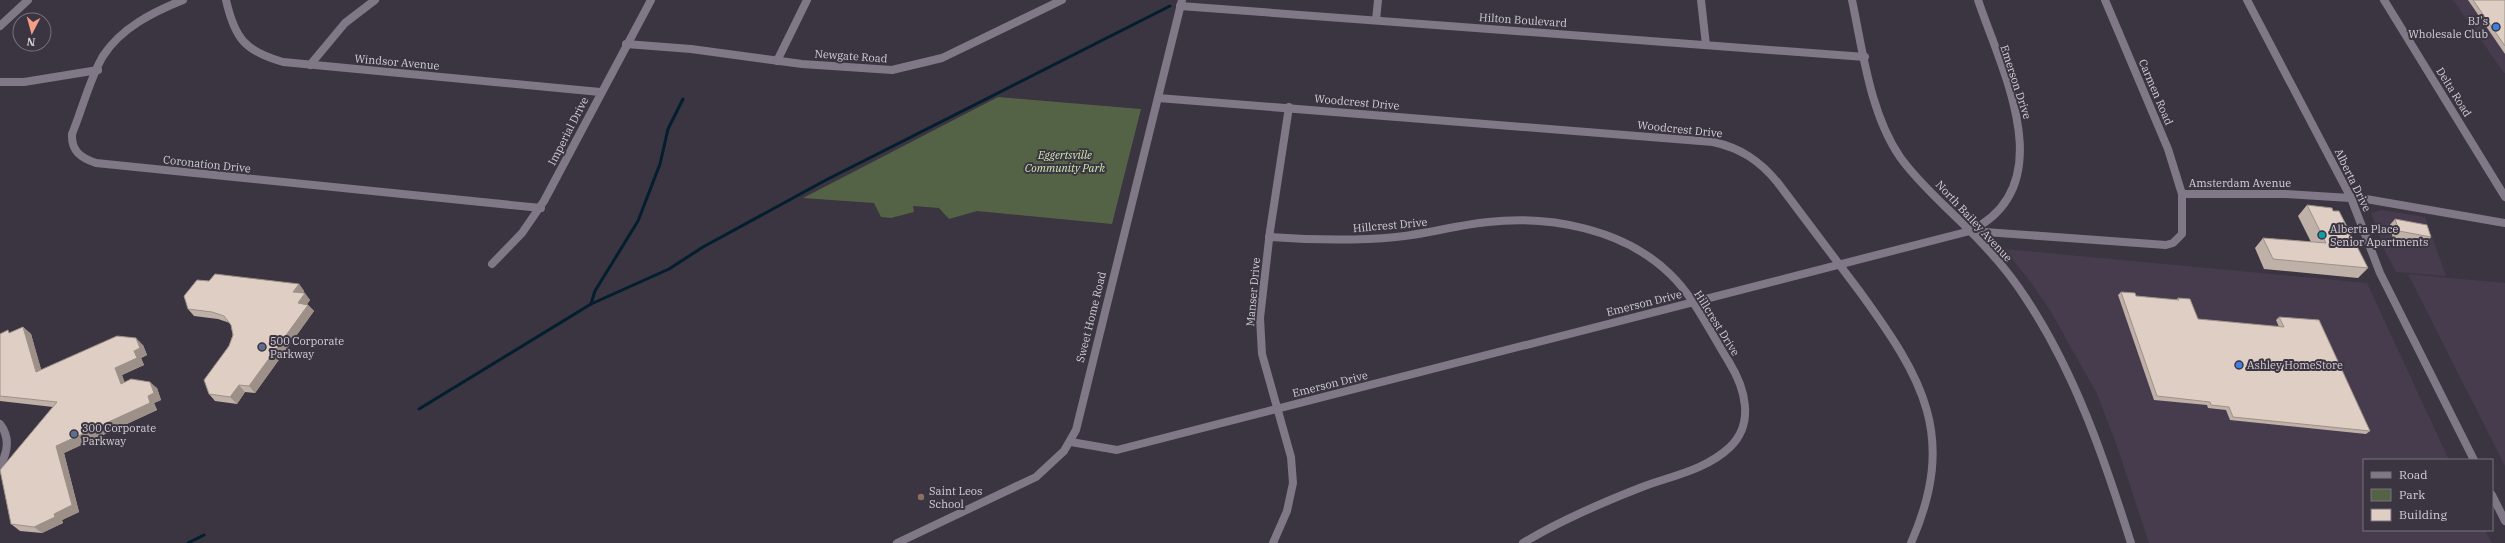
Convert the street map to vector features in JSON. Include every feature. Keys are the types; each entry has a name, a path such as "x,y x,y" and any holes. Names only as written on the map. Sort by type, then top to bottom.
{"street":[{"path":"0,26 28,0"},
{"name":"Coronation Drive","path":"182,0 154,12 127,30 110,47 98,70 72,134 73,149 86,160 168,171 541,208"},
{"name":"Windsor Avenue","path":"226,0 234,32 250,49 272,59 310,65 600,92"},
{"path":"310,65 345,23 375,0"},
{"name":"Imperial Drive","path":"492,264 521,236 541,208 600,92 652,0"},
{"path":"777,61 807,0"},
{"name":"Newgate Road","path":"626,44 691,49 777,61 877,70 908,68 942,58 1062,0"},
{"path":"1376,20 1378,0"},
{"path":"1700,0 1706,45"},
{"name":"North Bailey Avenue","path":"1852,0 1865,57 1883,124 1900,157 1924,186 1970,231 2011,278 2054,344 2097,437 2131,543"},
{"name":"Emerson Drive","path":"1071,442 1117,450 1970,231 1993,218 2004,207 2018,181 2023,154 2014,108 1978,0"},
{"name":"Carmen Road","path":"2105,0 2168,149 2182,194"},
{"name":"Alberta Drive","path":"2247,0 2351,198 2380,273 2473,459"},
{"name":"Delta Road","path":"2384,0 2505,196"},
{"name":"Hilton Boulevard","path":"1181,3 1376,20 1865,57"},
{"name":"Sweet Home Road","path":"897,543 1036,477 1057,460 1071,442 1076,430 1181,3"},
{"path":"0,82 24,82 98,70"},
{"name":"Woodcrest Drive","path":"1158,98 1289,107 1713,142 1728,145 1750,155 1766,170 1840,264 1901,348 1917,378 1926,403 1932,454 1931,480 1926,505 1911,543"},
{"name":"Manser Drive","path":"1273,543 1288,512 1294,476 1292,458 1265,370 1260,324 1269,237 1289,107"},
{"name":"Amsterdam Avenue","path":"1970,231 2166,245 2173,243 2182,234 2182,194 2284,194 2351,198 2410,205 2505,223"},
{"name":"Hillcrest Drive","path":"1269,237 1317,239 1394,238 1499,221 1551,223 1592,232 1640,251 1669,273 1691,302 1743,390 1746,412 1739,436 1731,446 1700,466 1576,514 1522,543"},
{"path":"0,424 3,427 8,447 7,456 0,466"},
{"path":"2493,497 2505,521"}],"shaded area":[{"path":"2453,0 2505,0 2505,73 2504,73"},
{"path":"2381,210 2425,217 2446,276 2396,272 2385,251 2371,213"},
{"path":"2004,249 2367,283 2449,459 2363,459 2363,531 2486,531 2492,543 2149,543 2117,446 2097,394 2051,312 2030,281"},
{"path":"2408,274 2505,283 2505,466"}],"green space":[{"name":"Eggertsville Community Park","path":"998,97 1141,109 1112,224 977,211 949,219 939,208 913,206 914,212 891,218 881,217 874,203 803,198"}],"building":[{"name":"BJ's Wholesale Club","path":"2473,0 2505,0 2505,46"},
{"path":"2307,205 2332,208 2333,211 2339,211 2368,268 2273,259 2263,238 2326,243"},
{"path":"2395,219 2427,225 2431,237 2399,231"},
{"name":"500 Corporate Parkway","path":"215,274 299,284 293,292 305,293 298,303 308,305 249,386 239,385 230,397 209,394 204,380 229,346 233,335 231,325 224,316 212,312 188,309 184,296 197,280 209,281"},
{"name":"Ashley HomeStore","path":"2121,292 2135,293 2136,296 2179,300 2178,298 2190,299 2198,319 2284,327 2279,317 2319,320 2370,431 2233,417 2229,407 2211,405 2210,402 2157,396"},
{"name":"300 Corporate Parkway","path":"23,327 36,372 117,336 136,338 140,348 134,351 137,358 115,368 121,384 131,379 150,382 154,393 148,396 150,403 56,446 72,505 54,514 55,517 34,527 11,524 0,470 57,402 0,396 0,334 8,330 9,333"}],"waterway":[{"path":"591,304 669,269 703,247 826,180 1170,6"},
{"path":"591,304 595,291 638,221 660,164 668,129 683,99"},
{"path":"419,409 591,304"},
{"path":"188,543 204,535"}],"place":[{"name":"BJ's Wholesale Club","path":"2496,27"},
{"name":"Alberta Place Senior Apartments","path":"2322,235"},
{"name":"500 Corporate Parkway","path":"262,347"},
{"name":"Ashley HomeStore","path":"2239,365"},
{"name":"300 Corporate Parkway","path":"74,434"},
{"name":"Saint Leos School","path":"921,497"}]}
